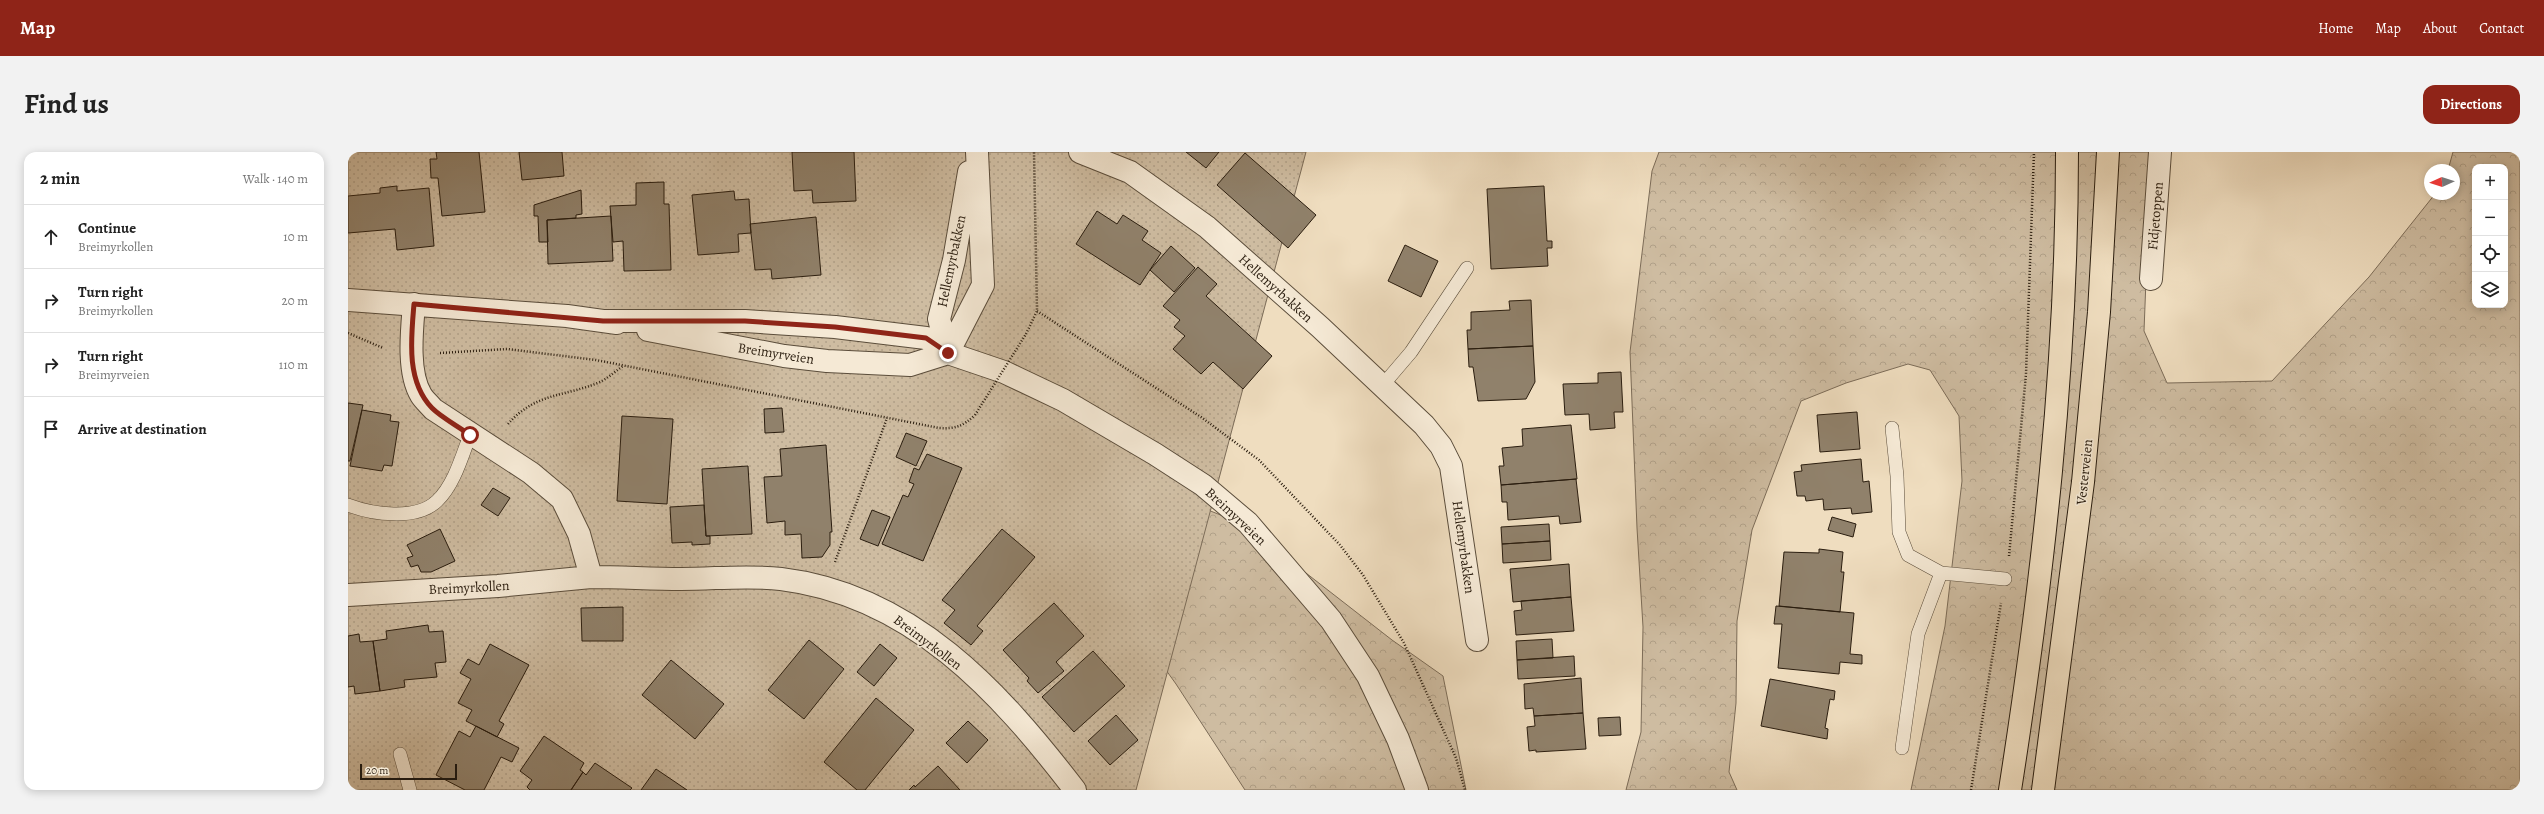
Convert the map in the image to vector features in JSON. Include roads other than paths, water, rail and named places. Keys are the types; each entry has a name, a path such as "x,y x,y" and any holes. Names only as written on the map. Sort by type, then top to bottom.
{"highway":[{"path":"2010,790 2025,697 2051,483 2063,308 2067,152"},
{"name":"Vesterveien","path":"2043,790 2083,482 2098,312 2108,152"}],"street":[{"name":"Hellemyrbakken","path":"948,353 939,319 954,260 972,152"},
{"name":"Hellemyrbakken","path":"948,353 983,285 977,152"},
{"name":"Hellemyrbakken","path":"1080,152 1130,172 1207,227 1424,425 1441,446 1452,466 1477,640"},
{"name":"Fidjetoppen","path":"2151,279 2160,152"},
{"name":"Breimyrveien","path":"348,300 414,304 603,321 745,321 835,327 926,338 948,353 1004,372 1063,400 1156,454 1203,485 1248,523 1331,620 1368,676 1398,739 1417,790"},
{"path":"414,304 411,341 413,361 420,394 433,409 531,473 562,499 579,534 591,577"},
{"name":"Breimyrveien","path":"603,321 709,343 827,361 910,365 948,353"},
{"name":"Breimyrkollen","path":"348,595 498,586 591,577 680,579 755,578 826,587 857,597 903,619 944,650 1006,707 1033,736 1075,790"}],"lane":[{"path":"1382,386 1412,352 1467,268"},
{"path":"1892,428 1897,476 1899,532 1908,554 1941,573 2005,579"},
{"path":"348,505 363,511 390,515 422,509 437,501 479,440"},
{"path":"1902,748 1918,634 1941,573"},
{"path":"400,754 410,790"}]}
